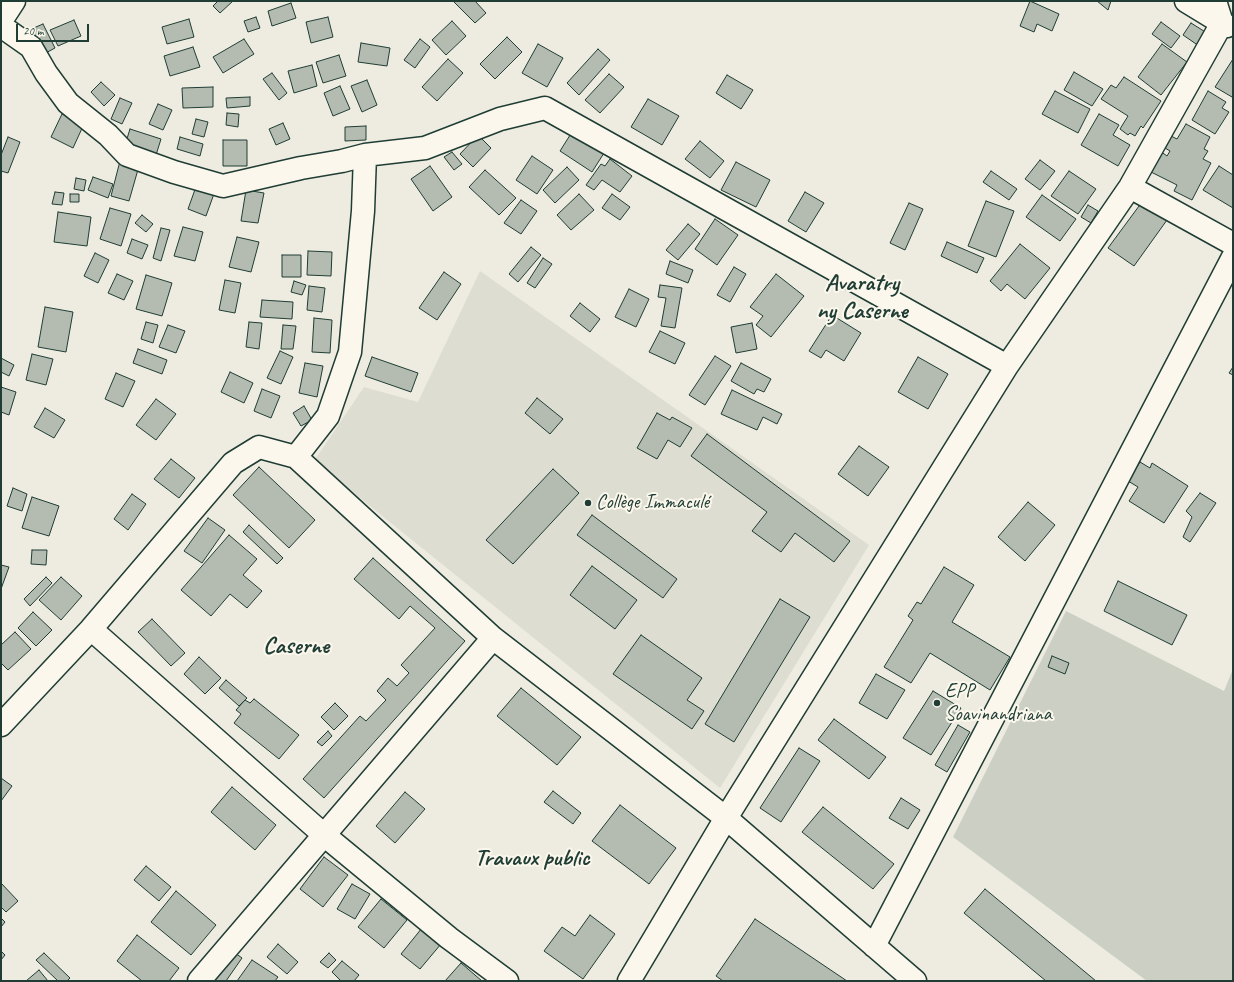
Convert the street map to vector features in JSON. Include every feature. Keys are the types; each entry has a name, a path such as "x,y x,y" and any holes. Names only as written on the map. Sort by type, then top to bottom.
{"street":[{"path":"1,21 14,1"},
{"path":"1186,1 1227,26"},
{"path":"1215,1 1227,26"},
{"path":"1,26 30,47 46,73 68,103 108,135 127,155 174,172 223,186 301,168 342,162 365,155 424,148 500,119 545,108 1007,366"},
{"path":"629,981 726,818 1007,366 1130,187 1227,26"},
{"path":"296,457 328,416 350,352 363,211 365,155"},
{"path":"1130,187 1233,244"},
{"path":"874,946 1233,257"},
{"path":"1,725 91,629 233,463 258,447 296,457 493,638 726,818 915,981"},
{"path":"91,629 324,835 449,938 507,981"},
{"path":"199,981 493,638"}],"shaded area":[{"name":"Collège Immaculé","path":"480,271 869,545 720,788 314,461 364,387 418,402"},
{"path":"1066,611 1224,691 1233,669 1233,981 1147,981 953,837"}],"building":[{"path":"218,1 233,1 220,13 213,6"},
{"path":"453,1 475,1 486,13 475,23"},
{"path":"1030,1 1059,14 1052,31 1037,24 1034,32 1020,26"},
{"path":"1097,1 1111,1 1108,10"},
{"path":"291,3 296,18 272,26 268,11"},
{"path":"256,17 260,28 248,32 244,21"},
{"path":"328,17 333,37 311,43 306,22"},
{"path":"189,19 194,37 167,44 162,27"},
{"path":"74,20 81,36 58,46 50,30"},
{"path":"452,21 466,36 446,55 432,40"},
{"path":"1161,22 1180,36 1171,48 1152,34"},
{"path":"1191,23 1207,33 1199,46 1183,35"},
{"path":"43,24 55,48 42,55 29,30"},
{"path":"507,37 522,52 495,79 480,64"},
{"path":"244,39 254,54 223,73 213,57"},
{"path":"420,39 430,47 415,68 404,60"},
{"path":"361,43 390,48 387,66 358,62"},
{"path":"538,44 563,58 547,87 522,73"},
{"path":"1162,44 1187,62 1161,95 1138,77"},
{"path":"193,47 200,67 170,76 164,56"},
{"path":"598,49 610,60 579,95 567,83"},
{"path":"339,55 346,76 323,83 316,62"},
{"path":"448,59 463,73 437,101 422,87"},
{"path":"1233,59 1233,95 1232,97 1215,87"},
{"path":"312,65 317,86 294,93 288,71"},
{"path":"1074,72 1103,89 1092,106 1064,90"},
{"path":"272,73 287,93 279,100 263,79"},
{"path":"609,74 624,87 600,113 585,100"},
{"path":"727,75 753,90 741,109 716,93"},
{"path":"1124,77 1161,101 1143,128 1141,126 1135,136 1130,133 1128,135 1120,129 1128,116 1101,99 1111,85 1116,88"},
{"path":"367,80 377,105 362,112 351,86"},
{"path":"101,82 115,95 104,106 91,92"},
{"path":"340,86 350,109 333,116 324,93"},
{"path":"213,87 213,107 183,108 182,88"},
{"path":"1055,91 1090,109 1078,133 1042,114"},
{"path":"1208,91 1226,102 1222,108 1229,112 1215,134 1192,120"},
{"path":"250,97 250,106 227,108 226,98"},
{"path":"120,98 132,103 122,124 111,119"},
{"path":"648,99 679,116 662,145 631,127"},
{"path":"158,104 172,110 163,130 149,124"},
{"path":"227,113 239,114 238,127 226,125"},
{"path":"62,114 84,124 73,148 51,137"},
{"path":"1099,114 1119,125 1113,135 1130,145 1118,166 1081,145"},
{"path":"196,119 208,122 204,137 192,134"},
{"path":"283,123 290,139 276,145 269,129"},
{"path":"1186,124 1210,137 1204,149 1208,151 1203,159 1211,163 1192,200 1174,191 1177,185 1149,171 1160,151 1167,156 1170,151 1165,148 1171,136 1177,139"},
{"path":"366,126 366,140 345,141 345,127"},
{"path":"130,129 161,139 156,155 125,145"},
{"path":"572,132 604,153 592,172 560,151"},
{"path":"478,135 491,148 473,167 460,154"},
{"path":"8,137 20,142 8,173 1,171 1,155"},
{"path":"180,137 203,144 200,156 177,149"},
{"path":"223,140 247,140 247,166 223,166"},
{"path":"700,141 724,161 710,178 685,159"},
{"path":"452,152 462,164 454,170 444,157"},
{"path":"532,156 553,170 537,194 516,180"},
{"path":"610,159 632,176 620,192 602,180 594,190 586,185 601,164 605,166"},
{"path":"1040,160 1055,171 1040,190 1025,179"},
{"path":"120,161 139,166 129,201 111,196"},
{"path":"736,162 770,180 756,207 721,190"},
{"path":"430,166 452,197 433,211 411,179"},
{"path":"1219,166 1233,175 1233,208 1203,190"},
{"path":"567,167 579,180 555,203 543,190"},
{"path":"485,170 516,198 499,215 469,187"},
{"path":"991,171 1017,189 1009,200 983,182"},
{"path":"1069,171 1096,189 1078,214 1051,196"},
{"path":"93,177 113,184 108,198 88,190"},
{"path":"76,178 86,180 84,191 74,189"},
{"path":"197,184 215,191 206,216 188,209"},
{"path":"246,190 264,193 258,223 241,221"},
{"path":"55,192 64,193 62,205 52,204"},
{"path":"805,192 824,203 806,232 788,221"},
{"path":"70,194 79,194 79,202 70,202"},
{"path":"579,194 594,210 571,230 557,215"},
{"path":"612,194 630,207 620,220 602,208"},
{"path":"1042,195 1076,219 1060,241 1026,217"},
{"path":"521,200 537,211 521,234 504,223"},
{"path":"986,201 1014,211 996,257 968,246"},
{"path":"1142,202 1167,220 1134,266 1108,248"},
{"path":"909,203 923,209 905,250 890,243"},
{"path":"1088,205 1098,211 1091,223 1081,217"},
{"path":"110,208 131,214 121,246 100,239"},
{"path":"58,212 91,217 87,246 54,242"},
{"path":"142,215 153,224 146,232 135,223"},
{"path":"715,219 738,235 717,265 695,249"},
{"path":"688,224 700,234 678,260 666,250"},
{"path":"183,227 203,232 195,261 174,256"},
{"path":"161,228 170,230 161,261 153,258"},
{"path":"237,237 259,242 251,272 229,267"},
{"path":"132,239 148,245 142,259 127,253"},
{"path":"947,242 984,258 977,273 941,256"},
{"path":"1020,244 1050,268 1025,299 1007,284 1001,291 990,281"},
{"path":"531,247 541,255 518,282 509,274"},
{"path":"308,251 332,252 331,276 307,275"},
{"path":"95,253 109,260 98,283 84,276"},
{"path":"282,255 301,255 301,277 282,277"},
{"path":"543,258 552,264 535,288 527,283"},
{"path":"670,261 693,270 688,283 666,274"},
{"path":"734,267 746,274 730,302 717,295"},
{"path":"444,272 461,284 437,320 419,308"},
{"path":"117,274 133,281 124,300 108,293"},
{"path":"776,274 804,296 771,337 756,325 763,316 750,307"},
{"path":"146,275 172,283 162,316 136,309"},
{"path":"225,280 241,283 235,313 219,310"},
{"path":"294,281 306,285 302,295 291,292"},
{"path":"660,285 682,288 675,328 661,326 666,298 658,297"},
{"path":"309,286 325,288 322,312 307,310"},
{"path":"629,289 649,299 636,327 615,317"},
{"path":"262,300 293,302 292,319 260,317"},
{"path":"580,303 600,319 590,332 570,316"},
{"path":"45,307 73,312 66,352 38,347"},
{"path":"832,315 861,333 844,361 826,350 821,358 809,351"},
{"path":"314,318 332,320 330,353 312,352"},
{"path":"146,322 158,325 153,343 141,339"},
{"path":"249,322 262,323 259,349 246,347"},
{"path":"752,323 757,349 736,353 731,327"},
{"path":"168,325 185,331 176,353 159,347"},
{"path":"283,325 296,326 293,349 281,349"},
{"path":"660,331 685,343 675,364 649,352"},
{"path":"138,349 167,360 162,374 133,363"},
{"path":"280,351 293,357 281,384 267,378"},
{"path":"32,354 53,359 46,385 26,380"},
{"path":"715,356 731,366 705,405 689,395"},
{"path":"372,357 418,373 411,392 365,376"},
{"path":"918,357 948,374 928,409 898,392"},
{"path":"1,358 14,365 9,376 1,372"},
{"path":"305,363 323,366 317,397 299,393"},
{"path":"741,363 771,379 764,392 757,389 754,394 731,381"},
{"path":"1233,367 1233,375 1229,373"},
{"path":"230,372 253,383 244,403 221,392"},
{"path":"116,373 135,381 123,407 105,399"},
{"path":"1,387 16,392 9,415 1,412"},
{"path":"262,389 280,396 271,418 254,411"},
{"path":"732,390 782,414 777,424 763,417 757,430 721,414"},
{"path":"537,398 563,419 550,434 525,413"},
{"path":"156,399 176,414 156,440 136,425"},
{"path":"304,406 312,420 301,426 293,413"},
{"path":"45,408 65,420 54,438 34,427"},
{"path":"657,413 670,420 672,417 692,428 680,447 668,440 657,459 637,448"},
{"path":"707,434 850,541 834,562 795,533 781,552 752,531 767,512 691,456"},
{"path":"859,446 889,467 868,496 838,474"},
{"path":"171,459 195,478 179,498 154,479"},
{"path":"1140,462 1150,468 1152,463 1188,486 1164,523 1129,501 1138,487 1128,481"},
{"path":"259,467 315,520 289,548 233,495"},
{"path":"553,469 579,493 513,564 486,540"},
{"path":"13,488 27,494 22,511 7,506"},
{"path":"1200,493 1216,503 1190,542 1183,537 1192,517 1186,511"},
{"path":"132,494 146,504 128,530 114,519"},
{"path":"32,497 59,506 49,536 22,528"},
{"path":"1028,502 1055,525 1025,561 998,537"},
{"path":"592,515 677,579 663,598 577,535"},
{"path":"208,518 225,530 202,563 184,551"},
{"path":"249,525 283,558 277,564 243,532"},
{"path":"229,535 257,559 243,575 262,591 247,608 230,594 211,616 181,590"},
{"path":"32,550 47,550 46,565 31,564"},
{"path":"373,558 465,641 324,798 303,779 360,716 366,721 386,700 377,691 388,678 397,686 409,673 401,665 435,628 410,606 399,619 354,579"},
{"path":"1,565 9,567 1,589"},
{"path":"592,566 637,600 615,629 570,595"},
{"path":"944,567 974,585 952,622 1010,657 990,690 930,653 911,683 884,667 913,620 908,616 917,602 921,604"},
{"path":"46,577 52,583 30,606 24,599"},
{"path":"61,577 82,596 61,620 39,600"},
{"path":"1118,581 1187,615 1172,645 1104,611"},
{"path":"780,599 810,617 734,742 705,724"},
{"path":"33,612 52,630 36,646 18,628"},
{"path":"152,619 185,653 171,666 138,632"},
{"path":"15,632 31,649 8,670 1,663 1,645"},
{"path":"641,635 702,678 687,700 704,711 692,729 613,674"},
{"path":"1052,656 1069,663 1065,674 1048,667"},
{"path":"199,657 221,678 205,694 184,674"},
{"path":"876,674 905,690 887,719 859,703"},
{"path":"226,680 247,698 239,706 219,688"},
{"path":"521,688 581,737 557,765 497,716"},
{"path":"933,691 961,708 931,755 903,738"},
{"path":"254,699 299,735 279,759 234,723 241,714 236,710 245,700 250,703"},
{"path":"335,703 348,716 334,730 321,717"},
{"path":"834,719 886,757 869,779 818,740"},
{"path":"958,725 970,732 947,772 935,765"},
{"path":"328,731 332,736 322,746 317,742"},
{"path":"799,748 820,761 781,822 760,808"},
{"path":"1,778 12,786 1,801"},
{"path":"232,787 276,825 255,850 211,812"},
{"path":"553,791 581,813 573,824 544,802"},
{"path":"405,792 425,809 395,843 376,826"},
{"path":"901,798 920,810 908,829 889,818"},
{"path":"620,805 676,848 649,884 592,841"},
{"path":"823,807 894,864 873,889 802,832"},
{"path":"324,857 348,875 323,907 300,889"},
{"path":"146,866 171,887 159,901 134,880"},
{"path":"1,883 18,901 6,912 1,907"},
{"path":"352,884 370,894 355,919 337,909"},
{"path":"985,889 1096,981 1046,981 964,913"},
{"path":"176,891 216,925 191,955 151,922"},
{"path":"381,899 407,920 384,948 358,927"},
{"path":"590,915 615,934 583,979 544,951 562,927 575,936"},
{"path":"1,918 5,922 1,927"},
{"path":"755,919 847,981 723,981 716,976"},
{"path":"422,928 441,944 420,969 401,954"},
{"path":"137,935 179,968 169,981 142,981 117,961"},
{"path":"278,944 298,962 287,974 267,957"},
{"path":"231,950 242,958 226,981 214,981 210,978"},
{"path":"1,951 5,955 1,960"},
{"path":"44,953 70,978 67,981 58,981 36,960"},
{"path":"329,953 336,960 328,968 320,962"},
{"path":"252,960 278,977 275,981 237,981"},
{"path":"342,961 359,975 354,981 341,981 332,972"},
{"path":"461,963 482,981 445,981"},
{"path":"39,970 48,981 26,981"}],"place":[{"name":"Collège Immaculé","path":"588,503"},
{"name":"EPP Soavinandriana","path":"937,703"}],"district":[{"name":"Avaratry ny Caserne","path":"862,298"},
{"name":"Caserne","path":"296,647"},
{"name":"Travaux public","path":"532,859"}]}
